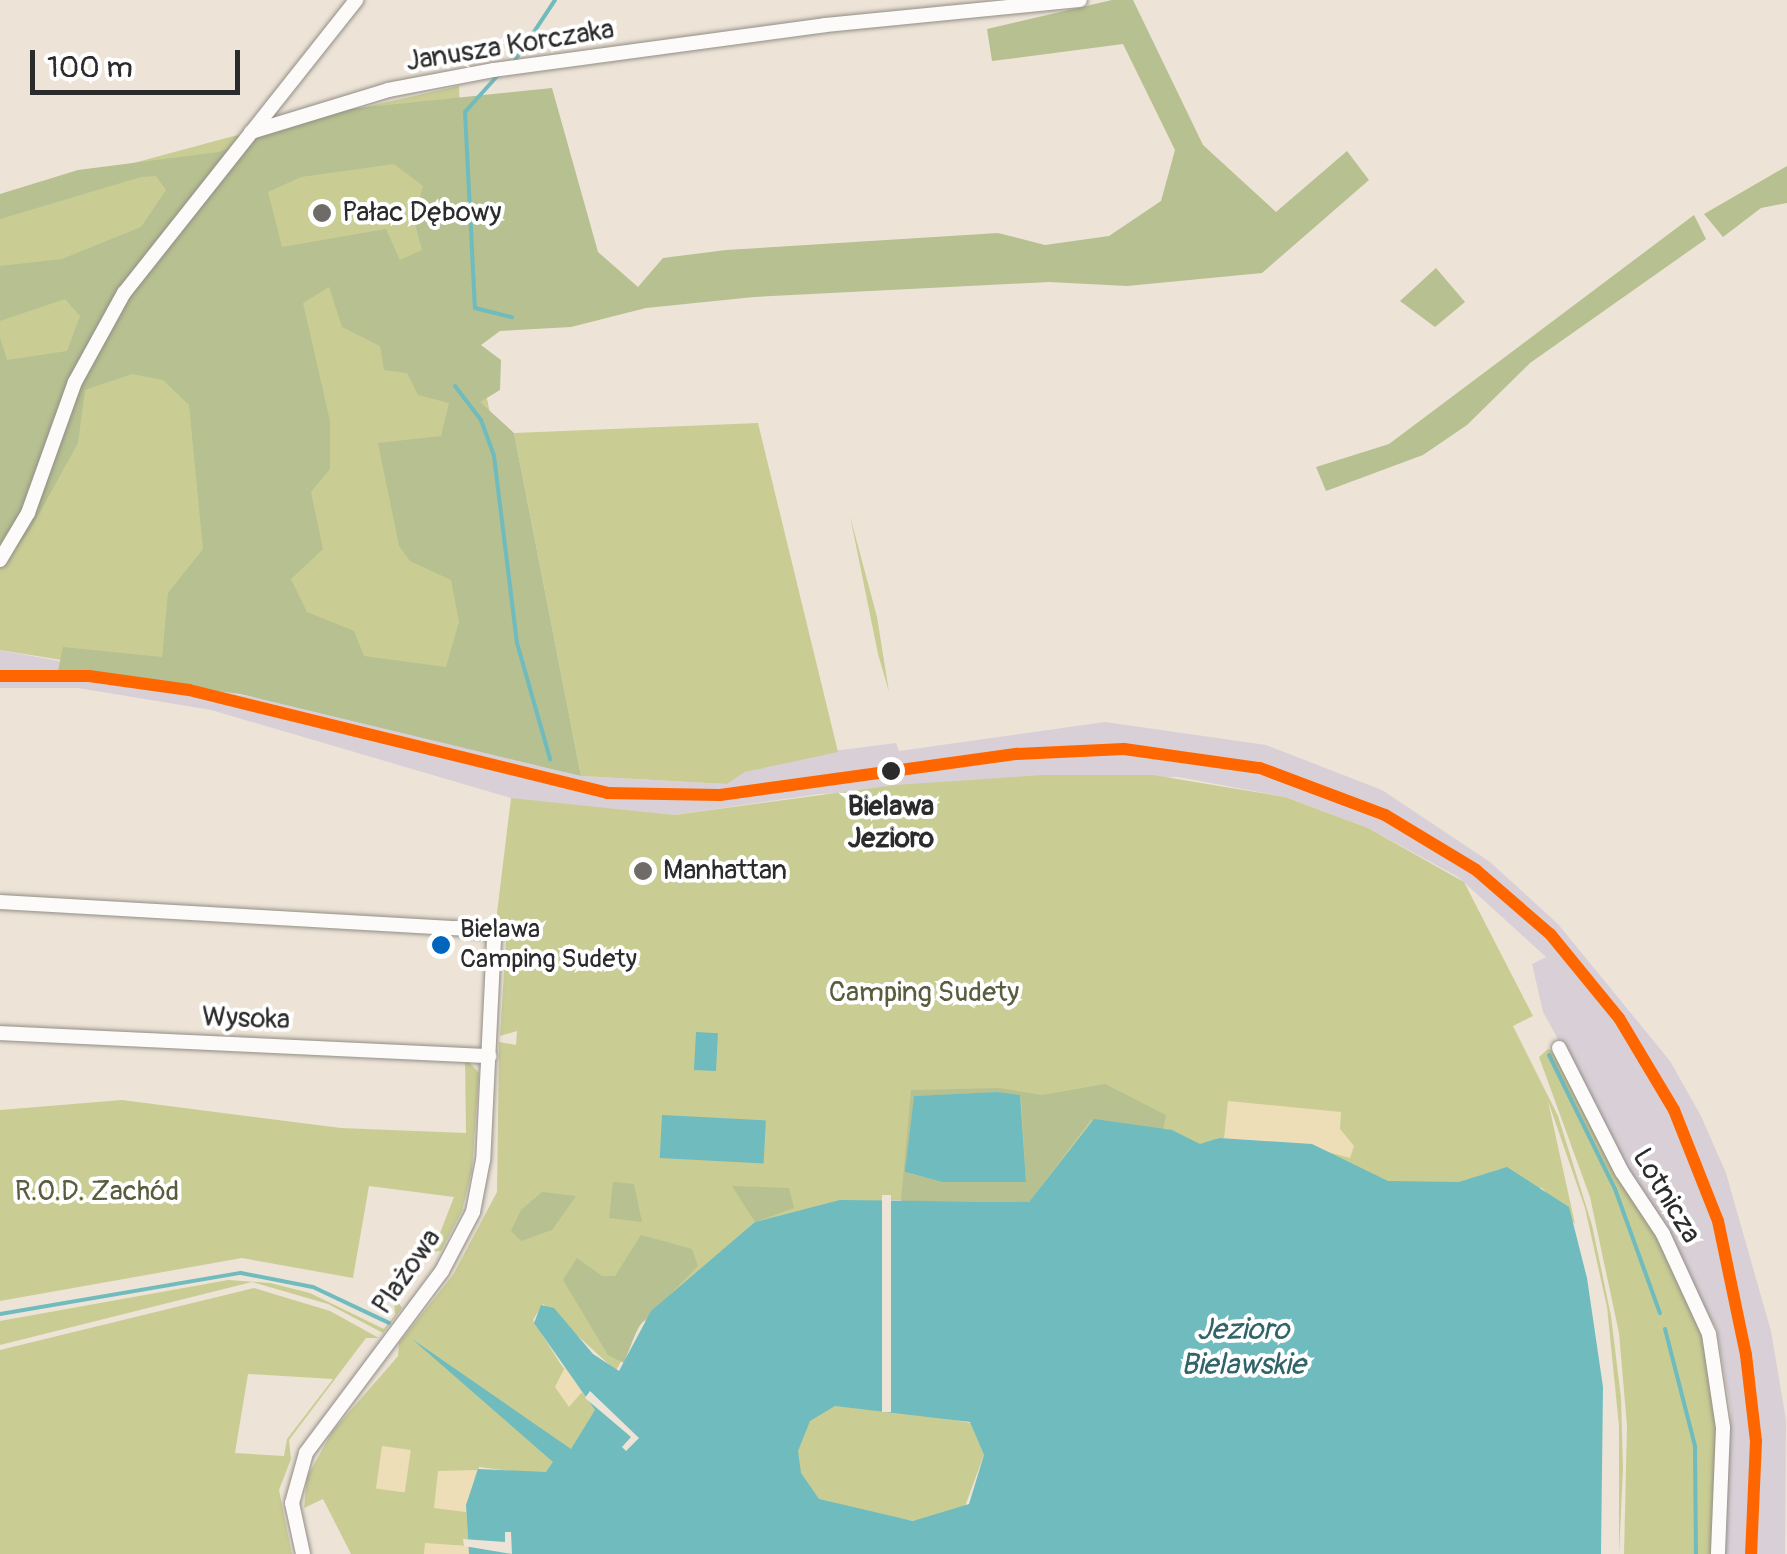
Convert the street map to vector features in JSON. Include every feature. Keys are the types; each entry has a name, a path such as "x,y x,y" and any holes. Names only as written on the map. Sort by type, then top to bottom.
{"street":[{"path":"0,560 28,513 59,422 106,323 356,0"},
{"name":"Janusza Korczaka","path":"252,132 388,90 494,70 825,25 1080,0"},
{"path":"272,107 297,118"},
{"name":"Plażowa","path":"0,902 488,932 495,950 482,1172 470,1220 444,1267 306,1453 292,1506 303,1554"},
{"name":"Wysoka","path":"0,1033 489,1056"},
{"name":"Lotnicza","path":"1559,1048 1622,1172 1663,1234 1709,1334 1723,1428 1718,1554"}],"shaded area":[{"path":"0,650 354,716 581,776 727,784 745,772 825,752 896,743 899,751 1105,722 1266,745 1382,790 1490,862 1558,924 1670,1061 1701,1116 1726,1173 1771,1331 1786,1420 1785,1554 1722,1554 1731,1412 1717,1329 1543,1012 1532,964 1546,957 1458,877 1368,828 1285,797 1178,777 819,794 674,815 606,813 511,798 211,710 78,688 0,688"}],"green space":[{"path":"1112,0 1133,0 1203,145 1276,212 1347,151 1369,180 1262,273 1127,286 1049,282 754,297 646,308 571,327 500,331 481,345 501,360 500,390 480,402 514,433 581,776 240,694 58,671 63,647 162,657 168,593 203,549 189,405 163,380 132,374 85,390 78,443 29,532 0,568 0,337 7,360 67,351 80,316 65,299 0,321 0,266 62,259 141,227 166,190 156,176 141,177 0,219 0,194 78,170 219,152 330,111 552,88 598,252 638,287 663,258 726,250 998,233 1045,245 1109,236 1161,201 1175,150 1123,44 992,61 987,29","holes":["394,164 423,186 414,220 422,250 400,260 386,229 282,247 268,192 301,177","329,287 342,327 380,346 384,370 407,373 418,395 449,403 441,436 378,443 399,546 410,561 451,580 459,622 446,667 364,656 354,631 307,612 291,579 323,549 311,492 330,469 330,421 303,303"]},
{"path":"459,86 467,303 565,772 228,687 0,650 0,199 230,137"},
{"path":"1787,166 1787,203 1761,208 1723,237 1704,214"},
{"path":"1694,215 1706,239 1530,363 1467,425 1423,455 1326,491 1316,467 1389,444"},
{"path":"1436,268 1465,302 1435,327 1400,301"},
{"path":"758,423 838,752 745,772 727,784 581,776 514,433"},
{"path":"850,516 877,617 889,692 878,654"},
{"name":"Camping Sudety","path":"1043,775 1153,775 1285,797 1368,828 1464,882 1533,1016 1513,1026 1558,1116 1592,1225 1611,1316 1621,1398 1619,1554 1619,1426 1607,1307 1585,1208 1548,1101 1575,1224 1542,1188 1375,1182 1303,1145 1217,1138 1204,1152 1168,1130 1030,1201 891,1200 879,1407 971,1423 984,1455 964,1509 914,1521 823,1503 793,1477 803,1416 833,1406 868,1407 643,1320 616,1371 543,1304 533,1320 560,1363 594,1408 631,1438 555,1463 547,1476 479,1467 466,1504 469,1554 351,1554 323,1499 304,1508 307,1477 332,1432 398,1356 399,1343 453,1275 497,1192 499,1042 516,1045 517,1031 500,1036 507,925 496,921 511,798 674,815 895,785"},
{"path":"1548,1049 1556,1052 1674,1265 1701,1331 1719,1413 1714,1554 1624,1554 1627,1426 1619,1333 1590,1197 1539,1057"},
{"name":"R.O.D. Zachód","path":"465,1058 479,1073 472,1170 462,1211 441,1251 425,1252 435,1246 454,1197 369,1186 353,1278 242,1258 0,1301 0,1110 122,1100 341,1128 466,1133"},
{"path":"1105,1084 1166,1115 1163,1130 1091,1120 1029,1202 901,1201 911,1090 999,1088 1042,1095","holes":["997,1092 1021,1097 1026,1182 942,1182 906,1173 914,1096"]},
{"path":"613,1182 634,1184 642,1222 609,1218"},
{"path":"732,1186 789,1188 794,1208 755,1222"},
{"path":"542,1192 576,1196 552,1230 521,1241 511,1231 521,1210"},
{"path":"641,1235 692,1249 698,1266 638,1327 624,1363 608,1355 563,1280 577,1258 602,1276 615,1276"},
{"path":"424,1261 396,1298 402,1308 383,1333 328,1304 252,1282 0,1345 0,1321 228,1280 270,1283 310,1293 384,1329 395,1315 394,1299"},
{"path":"254,1288 330,1311 379,1338 366,1338 289,1440 291,1459 279,1490 292,1554 0,1554 0,1350","holes":["248,1374 333,1379 287,1439 284,1456 235,1453"]}],"sand":[{"path":"1228,1101 1341,1112 1340,1129 1354,1146 1350,1158 1303,1145 1224,1139"},
{"path":"565,1367 582,1392 569,1407 555,1387"},
{"path":"382,1446 411,1450 405,1493 376,1489"},
{"path":"477,1470 466,1512 434,1508 438,1471"},
{"path":"425,1543 469,1546 469,1554 424,1554"}],"water":[{"path":"696,1032 718,1033 716,1071 694,1070"},
{"path":"997,1092 1020,1095 1026,1182 942,1182 905,1172 914,1096"},
{"path":"662,1115 766,1120 764,1163 660,1158"},
{"name":"Jezioro Bielawskie","path":"1094,1119 1172,1130 1200,1144 1219,1138 1312,1144 1388,1181 1459,1182 1507,1167 1569,1207 1587,1278 1603,1387 1601,1554 469,1554 466,1505 478,1469 546,1472 553,1462 412,1339 571,1449 595,1410 534,1323 541,1305 554,1308 593,1354 619,1371 651,1311 755,1222 840,1200 1029,1202","holes":["835,1406 970,1422 984,1455 969,1504 913,1521 819,1499 801,1473 798,1451 810,1421"]}],"pier":[{"path":"882,1195 891,1195 891,1412 882,1412"},
{"path":"590,1391 639,1438 626,1451 622,1447 631,1437 585,1398"},
{"path":"505,1532 511,1532 512,1554 464,1546 463,1539 505,1542"}],"waterway":[{"path":"514,62 555,0"},
{"path":"499,74 465,112 475,308 512,317"},
{"path":"455,386 481,420 494,456 517,643 550,759"},
{"path":"1549,1055 1615,1189 1660,1313"},
{"path":"0,1314 241,1273 313,1287 389,1323"},
{"path":"1665,1329 1695,1446 1696,1554"}],"transit line":[{"path":"0,676 89,676 189,690 607,793 720,795 1017,754 1124,749 1260,768 1385,815 1476,870 1551,935 1619,1018 1674,1110 1718,1221 1746,1355 1756,1441 1751,1554"}],"place":[{"name":"Pałac Dębowy","path":"322,213"},
{"name":"Bielawa Jezioro","path":"891,771"},
{"name":"Manhattan","path":"643,871"},
{"name":"Bielawa Camping Sudety","path":"441,945"}]}
